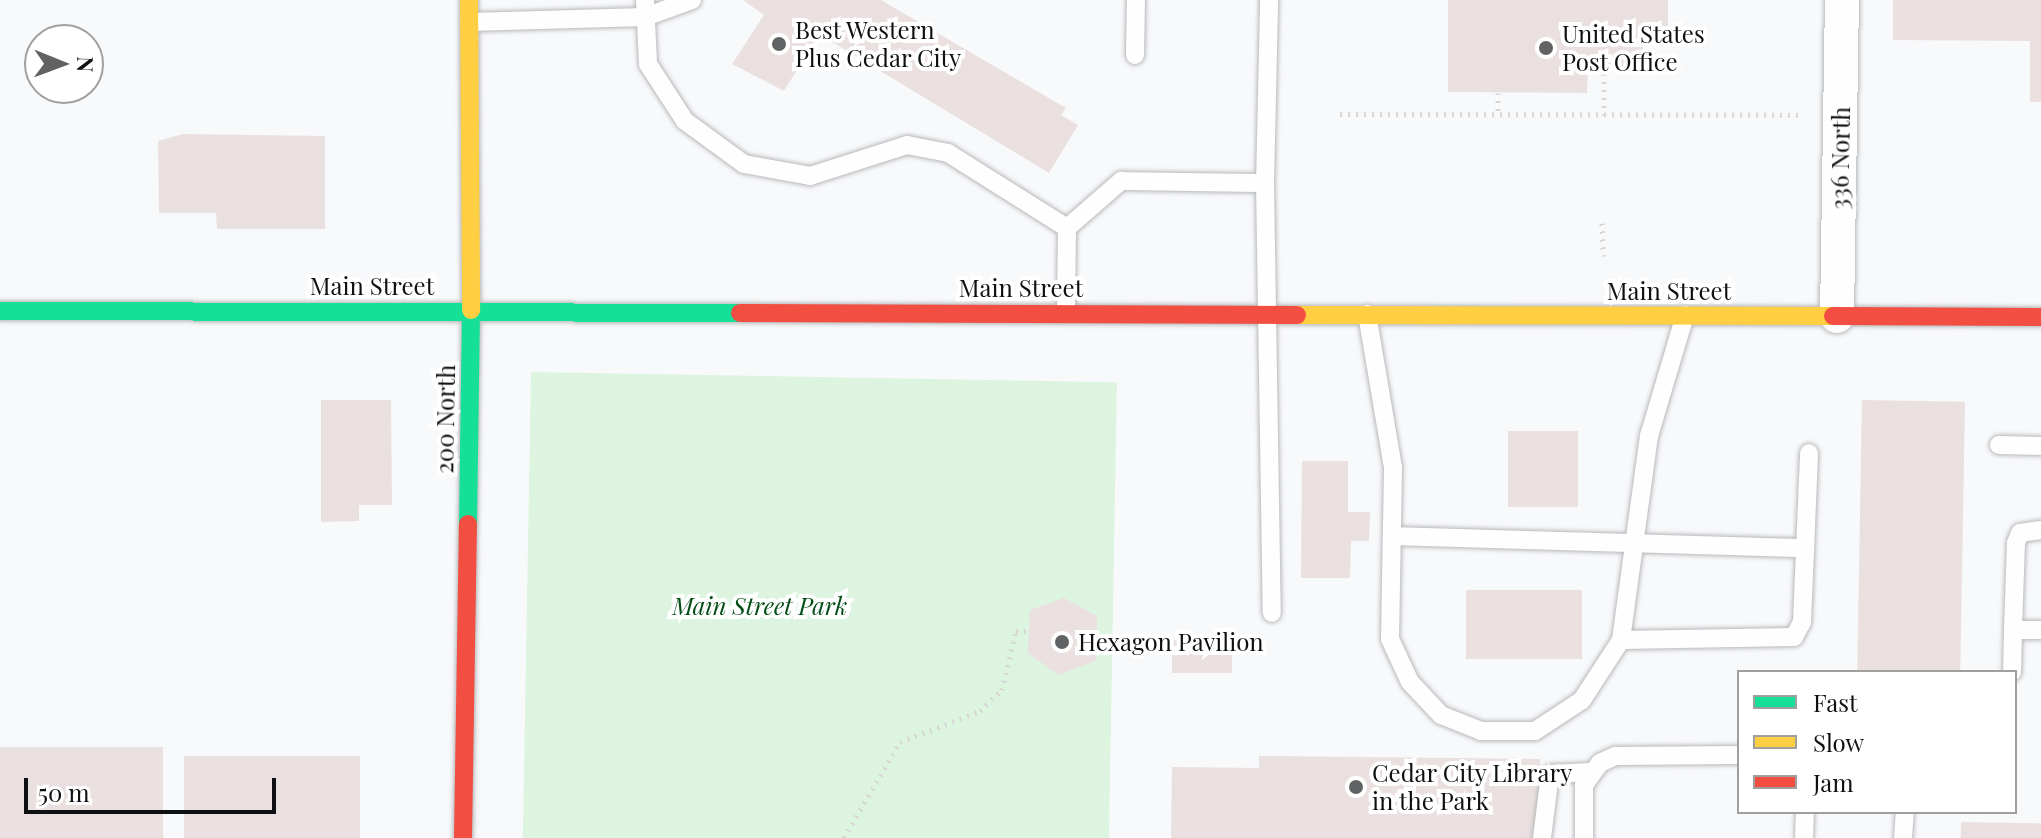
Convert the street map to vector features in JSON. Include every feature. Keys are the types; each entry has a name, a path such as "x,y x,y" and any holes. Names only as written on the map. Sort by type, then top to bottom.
{"main road":[{"name":"200 North","path":"463,838 471,310 469,0"},
{"name":"Main Street","path":"0,311 2041,317"}],"street":[{"name":"336 North","path":"1837,316 1842,0"}],"lane":[{"path":"469,22 645,9 692,0"},
{"path":"1135,55 1136,0"},
{"path":"1269,0 1265,183 1272,613"},
{"path":"645,9 648,64 685,121 744,164 810,176 907,145 948,153 1067,228"},
{"path":"1066,312 1067,228 1121,181 1265,183"},
{"path":"1367,314 1393,468 1390,639 1410,682 1441,715 1481,731 1535,731 1582,700 1621,640 1649,436 1685,315"},
{"path":"1999,445 2041,446"},
{"path":"1621,640 1794,637 1802,622 1809,453"},
{"path":"2012,670 2016,543 2020,533 2041,530"},
{"path":"1392,536 1634,540 1805,548"},
{"path":"2013,630 2041,630"},
{"path":"1542,838 1550,774 1590,772 1615,756 1737,755"},
{"path":"1584,838 1590,772"},
{"path":"1804,838 1805,814"},
{"path":"1903,838 1905,814"}],"path":[{"path":"1604,68 1604,115"},
{"path":"1498,93 1498,115"},
{"path":"1340,114 1802,115"},
{"path":"1602,223 1603,256"},
{"path":"844,838 900,742 980,711 1002,690 1016,631 1029,631"}],"green space":[{"name":"Main Street Park","path":"531,372 1117,382 1109,838 523,838"}],"building":[{"path":"743,0 881,0 1066,108 1061,115 1078,125 1049,173 819,34 784,91 732,64 764,15"},
{"name":"United States Post Office","path":"1448,0 1668,0 1668,29 1643,29 1643,68 1588,68 1587,93 1448,92"},
{"path":"1893,0 2041,0 2041,102 2030,102 2030,41 1893,40"},
{"path":"183,134 325,136 325,229 217,229 216,213 159,213 158,141"},
{"path":"321,400 391,400 392,505 359,505 359,521 321,522"},
{"path":"1862,400 1965,402 1960,670 1857,670"},
{"path":"1508,431 1578,431 1578,507 1508,507"},
{"path":"1302,461 1348,461 1348,512 1370,512 1369,541 1351,541 1350,578 1301,578"},
{"path":"1466,590 1582,590 1582,659 1466,659"},
{"name":"Hexagon Pavilion","path":"1064,598 1097,616 1096,661 1058,675 1028,653 1030,610"},
{"path":"1172,640 1232,640 1232,673 1172,673"},
{"path":"0,747 163,747 163,838 0,838"},
{"path":"184,756 360,756 360,838 184,838"},
{"name":"Cedar City Library in the Park","path":"1259,756 1540,759 1539,838 1171,838 1172,767 1259,768"},
{"path":"1961,822 2041,823 2041,838 1961,838"}],"traffic: fast":[{"path":"468,524 471,310"},
{"path":"0,311 740,313"}],"traffic: slow":[{"path":"469,0 471,310"},
{"path":"1297,315 1833,316"}],"traffic: jam":[{"path":"740,313 1297,315"},
{"path":"1833,316 2041,317"},
{"path":"463,838 468,524"}],"place":[{"name":"Best Western Plus Cedar City","path":"779,44"},
{"name":"United States Post Office","path":"1546,48"},
{"name":"Hexagon Pavilion","path":"1062,642"},
{"name":"Cedar City Library in the Park","path":"1356,787"}]}
